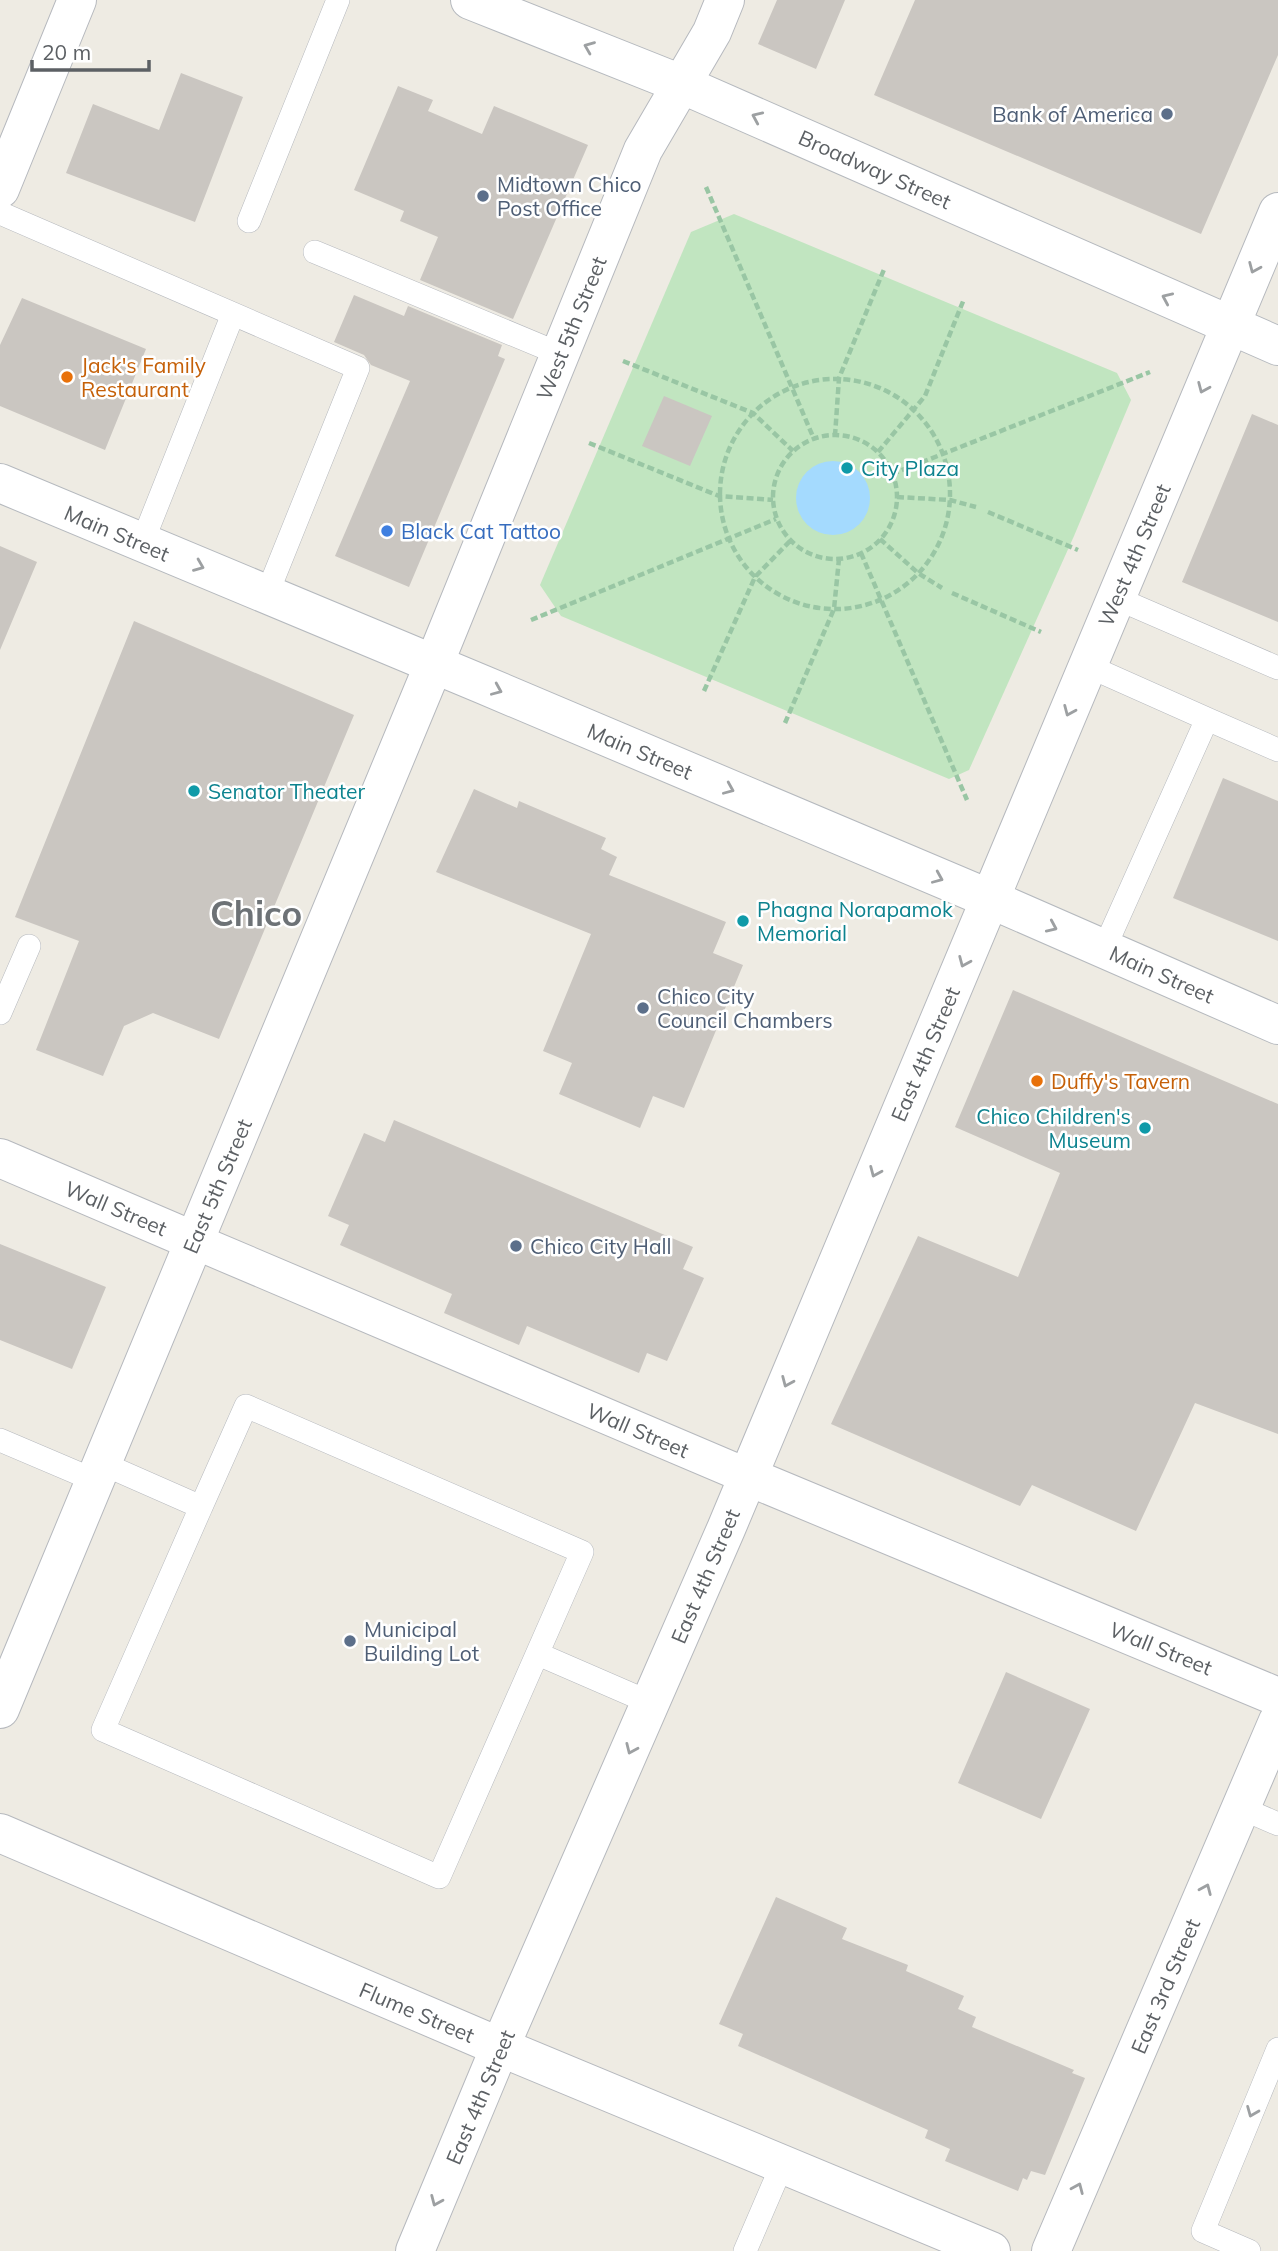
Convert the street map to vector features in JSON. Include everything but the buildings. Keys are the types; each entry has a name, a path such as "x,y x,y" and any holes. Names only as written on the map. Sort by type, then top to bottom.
{"street":[{"path":"0,189 77,0"},
{"name":"West 5th Street","path":"434,664 646,145 712,32 725,0"},
{"name":"Broadway Street","path":"478,2 681,83 1278,346"},
{"name":"West 4th Street","path":"990,899 1278,212"},
{"name":"Main Street","path":"0,483 990,899 1278,1025"},
{"name":"East 5th Street","path":"0,1709 434,664"},
{"name":"East 4th Street","path":"415,2251 500,2047 651,1703 990,899"},
{"name":"Wall Street","path":"0,1158 747,1476 1278,1697"},
{"name":"East 3rd Street","path":"1051,2251 1278,1721"},
{"name":"Flume Street","path":"0,1833 500,2047 991,2251"}],"lane":[{"path":"249,221 338,0"},
{"path":"0,213 358,368 267,594"},
{"path":"315,252 560,354"},
{"path":"142,543 233,314"},
{"path":"1116,598 1278,668"},
{"path":"1088,666 1278,750"},
{"path":"1104,949 1207,719"},
{"path":"0,1013 29,946"},
{"path":"246,1406 582,1552 439,1877 103,1730 201,1507 246,1406"},
{"path":"0,1440 201,1507"},
{"path":"538,1654 651,1703"},
{"path":"1241,1808 1278,1824"},
{"path":"1249,2251 1203,2231 1278,2049"},
{"path":"745,2251 782,2165"}],"path":[{"path":"706,187 814,439"},
{"path":"835,436 839,379 885,267"},
{"path":"878,452 925,396 964,299"},
{"path":"623,361 753,413 793,451"},
{"path":"892,474 1150,372"},
{"path":"839,379 866,383 892,394 914,411 930,430 942,452 948,475 950,500 945,526 934,551 918,573 901,588 881,599 858,606 834,608 806,605 779,594 755,577 728,538 719,496 723,466 734,438 753,413 770,398 792,387 839,379"},
{"path":"835,436 865,443 878,452 892,474 897,497 895,512 880,539 861,553 839,559 813,555 790,541 776,519 772,500 774,482 781,465 793,451 814,439 835,436"},
{"path":"589,443 719,496 772,500"},
{"path":"897,497 950,500 976,507"},
{"path":"988,512 1078,550"},
{"path":"531,620 776,519"},
{"path":"880,539 918,573 942,588"},
{"path":"704,691 755,577 790,541"},
{"path":"861,553 967,800"},
{"path":"785,723 834,608 839,559"},
{"path":"952,593 1041,632"}],"green space":[{"name":"City Plaza","path":"734,214 1117,373 1131,400 1074,536 969,770 949,779 561,616 540,585 691,232"}],"water":[{"path":"826,461 840,461 854,467 864,477 870,498 864,519 854,529 840,535 826,535 812,529 802,519 796,505 796,491 802,477 812,467"}],"place":[{"name":"Bank of America","path":"1167,114"},
{"name":"Midtown Chico Post Office","path":"483,196"},
{"name":"Jack's Family Restaurant","path":"67,377"},
{"name":"City Plaza","path":"847,468"},
{"name":"Black Cat Tattoo","path":"387,531"},
{"name":"Senator Theater","path":"194,791"},
{"name":"Phagna Norapamok Memorial","path":"743,921"},
{"name":"Chico City Council Chambers","path":"643,1008"},
{"name":"Duffy's Tavern","path":"1037,1081"},
{"name":"Chico Children's Museum","path":"1145,1128"},
{"name":"Chico City Hall","path":"516,1246"},
{"name":"Municipal Building Lot","path":"350,1641"}],"district":[{"name":"Chico","path":"256,913"}]}
